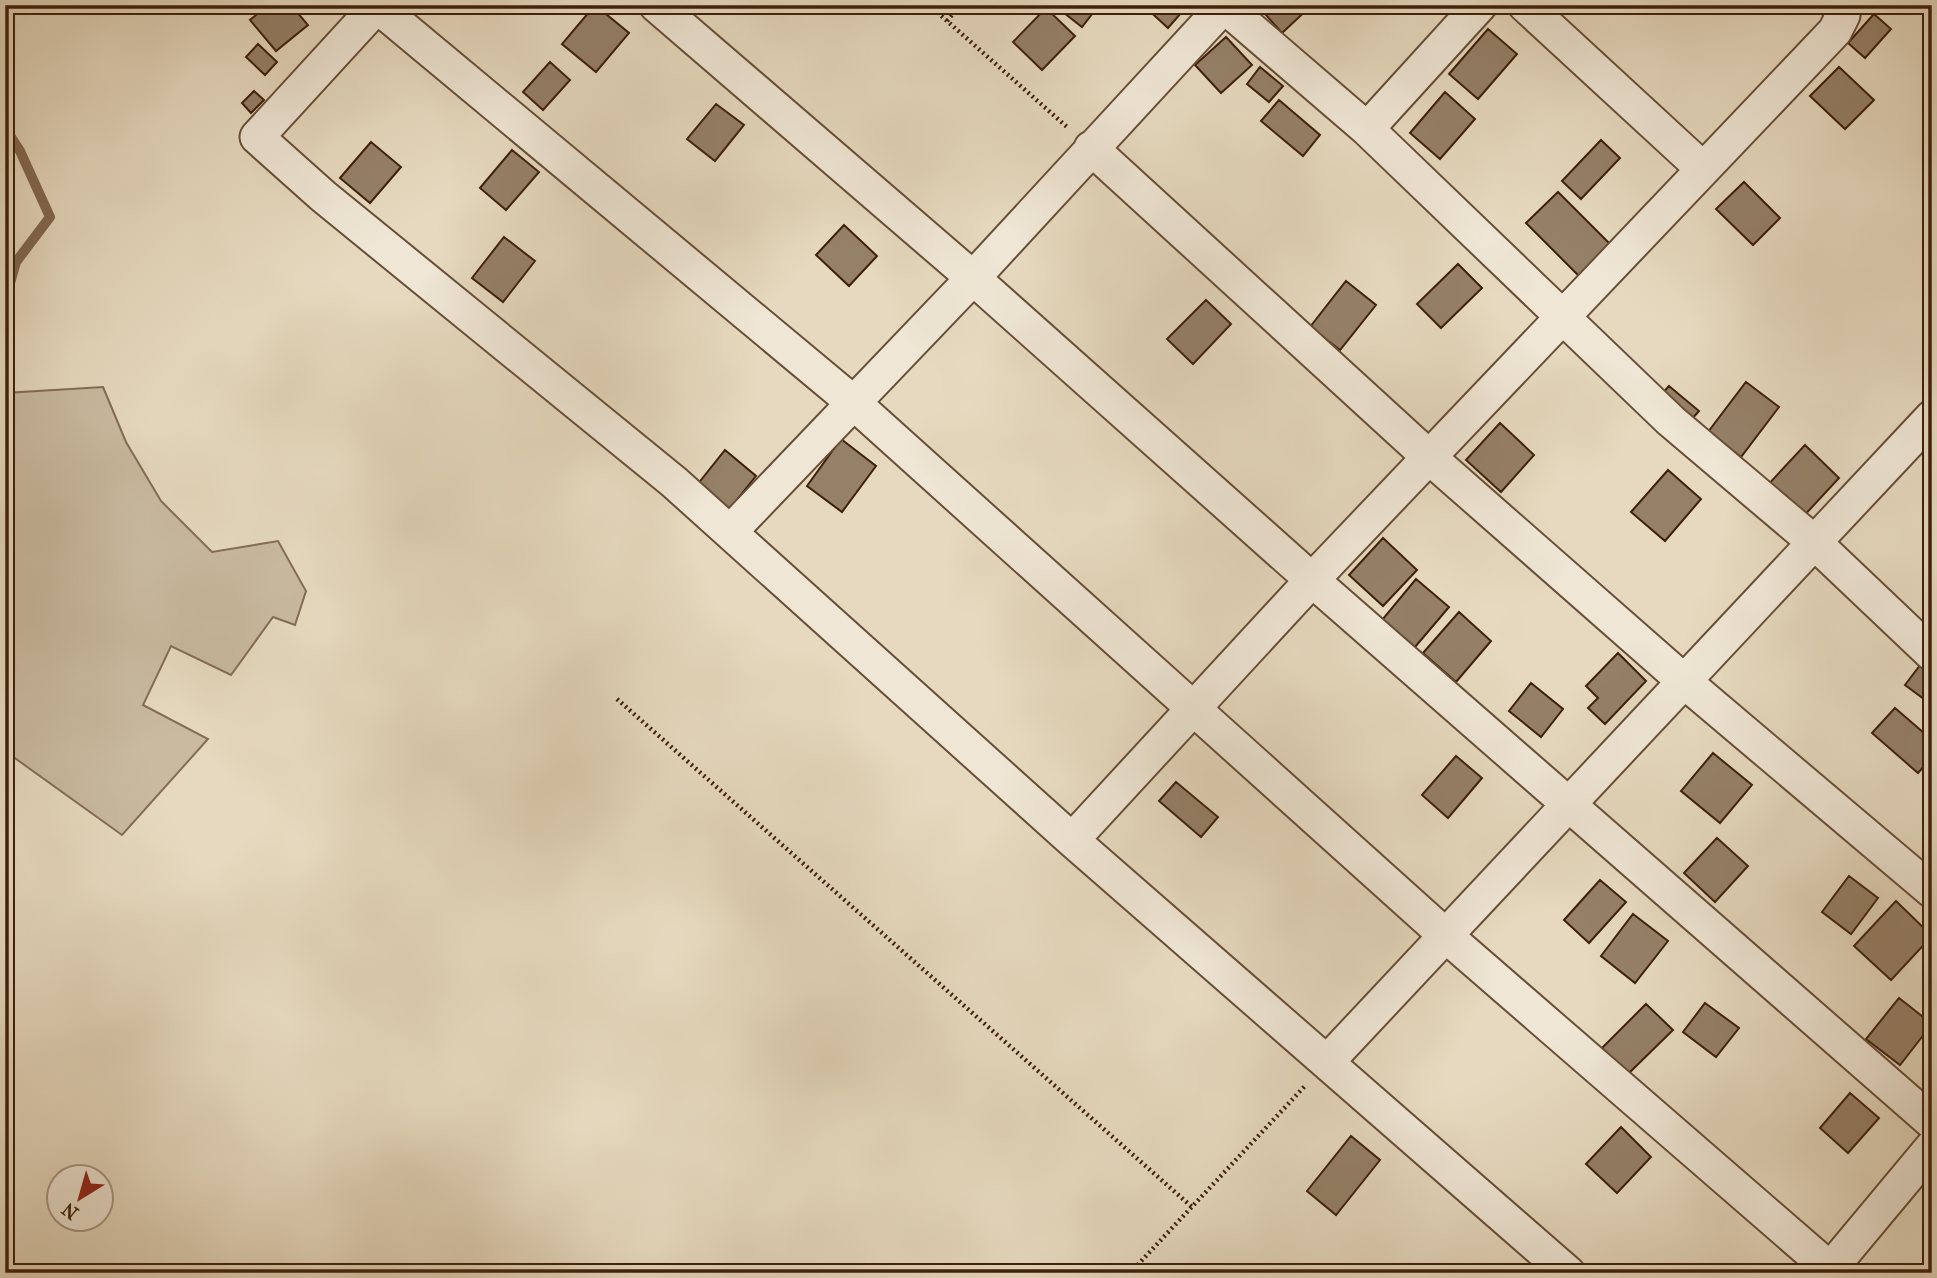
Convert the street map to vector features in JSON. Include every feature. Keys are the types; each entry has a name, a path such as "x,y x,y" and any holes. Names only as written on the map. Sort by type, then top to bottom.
{"street":[{"path":"656,5 973,278 1312,580 1932,1122"},
{"path":"1367,129 1480,5"},
{"path":"1525,5 1703,169"},
{"path":"1072,840 1312,580 1835,31 1843,15 1837,5"},
{"path":"1569,1273 1072,840 674,482 323,195 257,136 377,6 855,404 1192,710 1828,1271 1932,1147"},
{"path":"730,532 855,404 1224,6 1367,129 1671,421 1814,542 1932,654"},
{"path":"1091,148 1430,458 1685,682 1932,891"},
{"path":"1327,1062 1932,417"}],"path":[{"path":"929,5 1091,148"},
{"path":"947,21 960,5"},
{"path":"617,699 1192,1207"},
{"path":"1130,1273 1327,1062"}],"shaded area":[{"path":"103,387 126,442 161,501 212,552 278,541 306,591 295,625 273,617 231,675 171,646 143,705 208,739 122,835 5,751 5,393"}],"building":[{"path":"268,5 291,5 308,25 276,51 250,20"},
{"path":"595,5 629,33 596,72 562,44"},
{"path":"1054,5 1099,5 1082,27"},
{"path":"1143,5 1188,5 1168,28"},
{"path":"1257,5 1312,5 1282,33"},
{"path":"1046,8 1075,36 1042,70 1013,42"},
{"path":"1874,14 1891,29 1865,58 1848,43"},
{"path":"1488,29 1517,54 1478,99 1449,74"},
{"path":"1226,37 1252,65 1221,93 1195,65"},
{"path":"258,44 277,62 265,75 246,57"},
{"path":"550,62 570,80 543,110 523,92"},
{"path":"1260,67 1283,86 1269,102 1247,84"},
{"path":"1839,67 1874,100 1845,129 1810,96"},
{"path":"254,91 264,100 251,113 242,103"},
{"path":"1445,92 1475,119 1440,159 1410,133"},
{"path":"1279,100 1320,135 1303,156 1261,121"},
{"path":"716,104 744,125 715,161 687,139"},
{"path":"1601,140 1620,158 1581,199 1562,181"},
{"path":"371,142 401,167 370,203 340,178"},
{"path":"512,150 539,172 506,210 480,188"},
{"path":"1744,182 1780,218 1753,245 1716,209"},
{"path":"1558,192 1611,245 1579,276 1526,223"},
{"path":"844,225 877,256 849,286 816,255"},
{"path":"504,237 535,261 503,302 472,278"},
{"path":"1458,264 1482,288 1441,328 1417,304"},
{"path":"1346,281 1376,305 1340,350 1310,327"},
{"path":"1206,300 1231,324 1193,364 1167,339"},
{"path":"1746,382 1779,407 1741,457 1708,432"},
{"path":"1669,386 1699,411 1691,420 1661,395"},
{"path":"1500,423 1534,455 1501,492 1466,460"},
{"path":"841,439 876,466 842,512 807,486"},
{"path":"1805,445 1839,478 1800,520 1765,488"},
{"path":"725,450 756,476 728,511 697,485"},
{"path":"1668,470 1701,499 1665,541 1631,512"},
{"path":"1383,538 1417,570 1383,606 1349,575"},
{"path":"1416,579 1449,607 1415,647 1382,620"},
{"path":"1459,612 1491,641 1456,682 1423,653"},
{"path":"1618,653 1646,681 1605,724 1588,708 1598,698 1586,686"},
{"path":"1921,664 1932,672 1932,705 1905,685"},
{"path":"1531,683 1563,709 1541,737 1509,711"},
{"path":"1895,708 1932,740 1932,757 1918,773 1872,733"},
{"path":"1713,753 1752,785 1720,823 1681,791"},
{"path":"1456,756 1482,778 1448,818 1422,795"},
{"path":"1176,782 1218,817 1201,837 1159,801"},
{"path":"1717,838 1748,866 1715,902 1684,873"},
{"path":"1849,876 1878,898 1851,934 1822,912"},
{"path":"1600,880 1626,902 1589,943 1564,920"},
{"path":"1896,901 1932,936 1891,980 1854,946"},
{"path":"1633,914 1668,941 1635,983 1601,956"},
{"path":"1899,998 1932,1024 1900,1065 1866,1039"},
{"path":"1705,1003 1739,1028 1716,1057 1683,1032"},
{"path":"1646,1004 1673,1030 1628,1074 1602,1048"},
{"path":"1850,1093 1879,1118 1848,1153 1820,1128"},
{"path":"1621,1127 1651,1157 1617,1193 1586,1164"},
{"path":"1351,1136 1380,1160 1336,1215 1307,1191"}],"waterway":[{"path":"5,128 20,151 50,217 16,262 5,301"}]}
